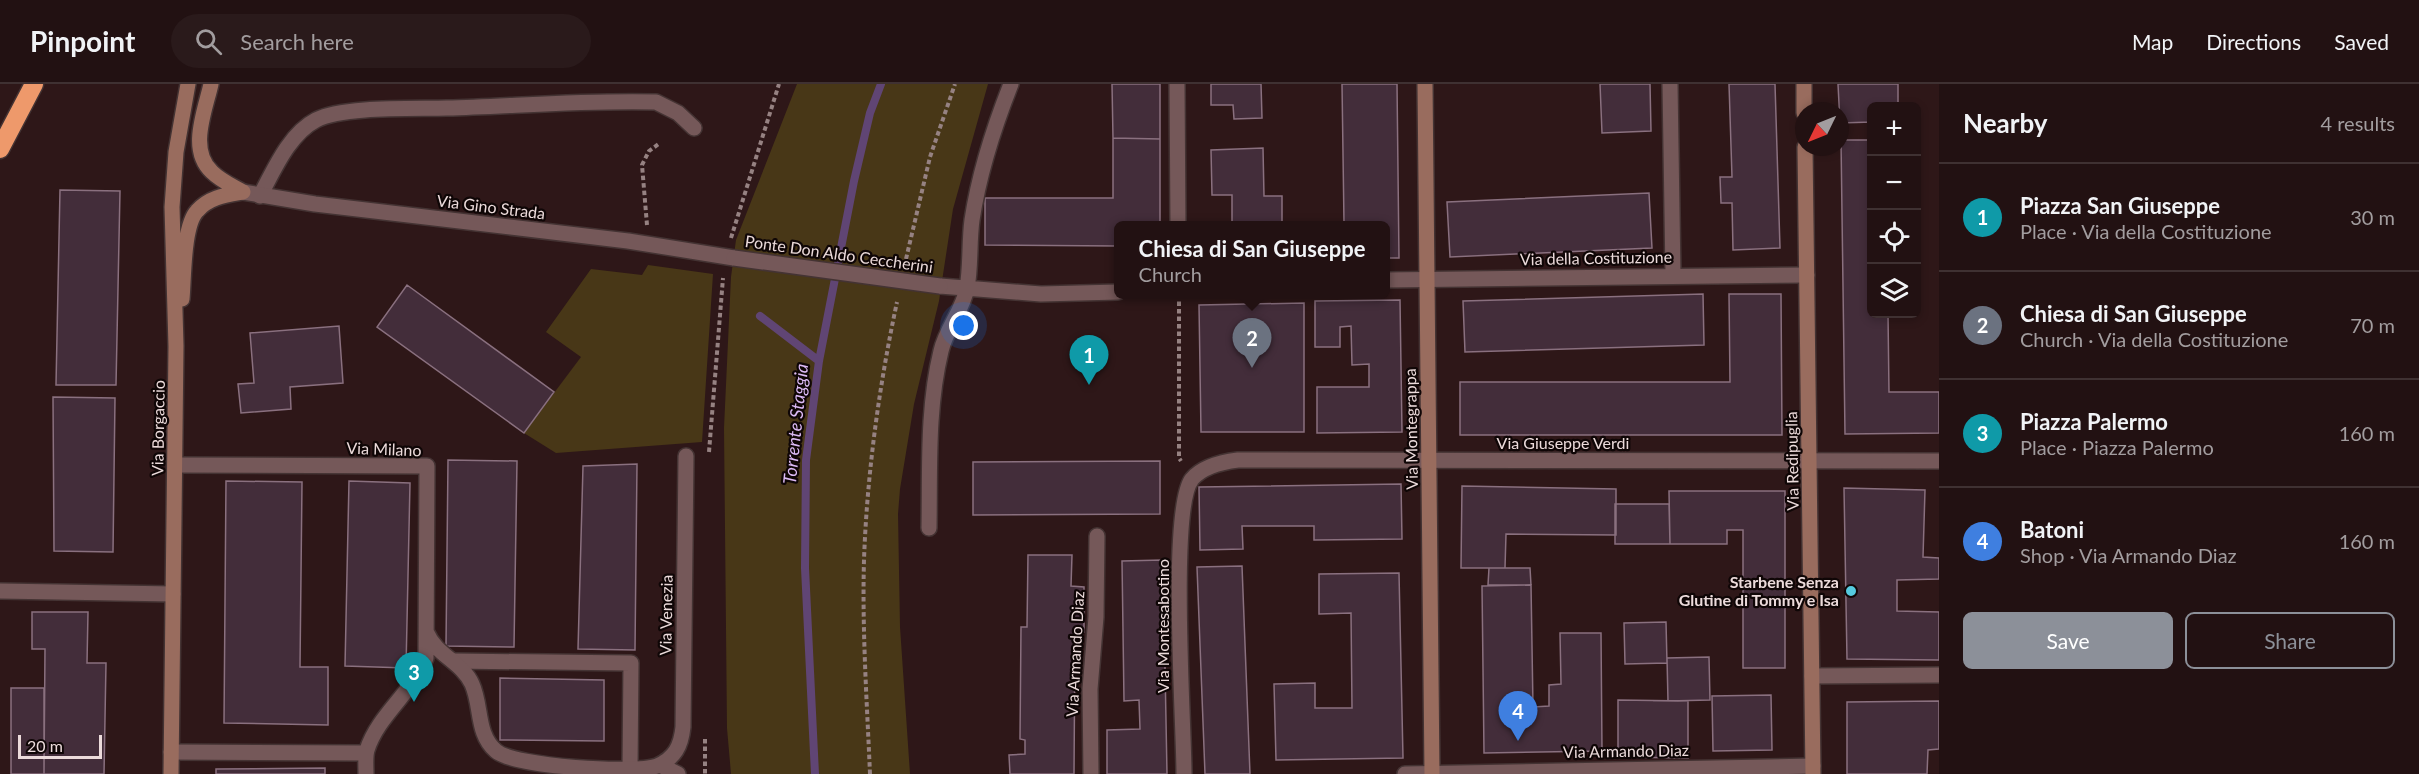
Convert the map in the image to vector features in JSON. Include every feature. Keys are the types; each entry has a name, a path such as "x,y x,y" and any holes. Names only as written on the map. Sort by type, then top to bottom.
{"highway":[{"path":"0,149 34,84"}],"main road":[{"name":"Via Borgaccio","path":"171,774 176,465 176,346 172,232 180,125 188,84"},
{"path":"211,84 200,135 199,152 205,165 214,175 243,192"},
{"name":"Via Montegrappa","path":"1425,84 1432,773"},
{"path":"1804,84 1804,102"},
{"name":"Via Redipuglia","path":"1804,156 1813,770"},
{"path":"176,346 191,220 196,212 209,201 243,192"}],"street":[{"path":"928,528 931,436 940,353 948,329 967,290 970,232 976,201 998,120 1011,84"},
{"path":"1177,84 1178,221"},
{"path":"1670,84 1673,275"},
{"path":"260,196 291,143 302,130 316,120 336,114 386,110 656,102 678,113 694,128"},
{"name":"Via Gino Strada","path":"243,192 315,204 648,244 731,251"},
{"name":"Ponte Don Aldo Ceccherini","path":"731,251 967,290"},
{"name":"Via della Costituzione","path":"1390,280 1807,275"},
{"path":"967,290 1041,294 1114,292"},
{"name":"Via Venezia","path":"660,765 678,750 683,727 686,456"},
{"name":"Via Giuseppe Verdi","path":"1192,480 1210,467 1238,460 1939,461"},
{"name":"Via Milano","path":"176,465 427,466 427,633"},
{"name":"Via Montesabotino","path":"1184,774 1180,556 1184,501 1192,480"},
{"name":"Via Armando Diaz","path":"1091,774 1090,689 1096,617 1097,536"},
{"path":"0,591 173,594"},
{"path":"427,633 435,645 470,680 482,729 490,744 501,755 537,770 630,770 650,769 660,765 678,774"},
{"path":"366,774 366,753 381,724 418,675 426,658 427,633"},
{"path":"453,661 630,663 630,770"},
{"path":"1812,676 1939,675"},
{"path":"171,752 366,753"},
{"name":"Via Armando Diaz","path":"1405,774 1813,770"}],"path":[{"path":"731,251 779,84"},
{"path":"904,268 930,157 955,84"},
{"path":"648,244 642,165 649,151 660,143"},
{"path":"870,774 864,632 868,493 879,407 899,291"},
{"path":"1179,299 1179,458"}],"shaded area":[{"path":"797,84 988,84 953,209 939,301 914,404 900,489 898,514 900,627 910,774 731,774 727,728 724,428 731,277 736,240"},
{"path":"648,265 713,274 702,442 556,453 524,433 581,357 546,332 591,269 642,275"}],"building":[{"path":"1112,84 1160,84 1160,139 1113,138"},
{"path":"1211,84 1261,84 1262,118 1234,119 1233,105 1211,105"},
{"path":"1342,84 1397,84 1399,258 1390,258 1390,221 1344,221"},
{"path":"1600,84 1650,84 1651,131 1602,133"},
{"path":"1729,84 1775,84 1780,248 1733,250 1732,203 1721,203 1720,177 1732,177"},
{"path":"1838,84 1898,84 1898,102 1867,102 1867,122 1849,123 1849,102 1839,102"},
{"path":"1113,138 1160,139 1160,221 1114,221 1114,246 985,245 985,198 1113,198"},
{"path":"1849,140 1867,140 1867,318 1888,318 1889,392 1939,392 1939,433 1845,434 1841,156 1849,156"},
{"path":"1263,148 1264,196 1282,196 1282,221 1232,221 1232,195 1212,195 1211,150"},
{"path":"60,190 120,191 116,385 56,385"},
{"path":"1649,193 1652,248 1450,257 1447,202"},
{"path":"407,285 554,392 524,433 377,327"},
{"path":"1703,294 1704,345 1465,352 1463,301"},
{"path":"1729,294 1781,294 1782,435 1460,435 1460,382 1730,382"},
{"path":"1400,300 1402,432 1317,433 1317,387 1369,387 1369,364 1352,365 1351,326 1340,327 1340,347 1315,347 1315,301"},
{"path":"1304,303 1304,432 1201,432 1199,305"},
{"path":"339,326 343,383 290,387 291,409 241,413 238,384 254,383 250,333"},
{"path":"53,397 115,398 113,552 54,551"},
{"path":"448,460 517,461 514,647 446,646"},
{"path":"1160,461 1160,514 973,515 973,462"},
{"path":"637,464 635,650 578,649 583,466"},
{"path":"226,481 302,482 300,667 328,667 328,725 224,723"},
{"path":"349,481 410,483 406,668 345,666"},
{"path":"1401,484 1402,539 1314,540 1314,526 1242,526 1243,549 1200,550 1199,487"},
{"path":"1462,486 1616,489 1616,535 1506,534 1505,568 1461,568"},
{"path":"1844,488 1925,490 1923,557 1939,558 1939,579 1897,580 1897,611 1939,612 1939,660 1847,659"},
{"path":"1669,491 1785,491 1785,668 1743,668 1743,530 1727,530 1727,544 1670,544"},
{"path":"1615,504 1669,504 1670,544 1615,544"},
{"path":"1028,555 1072,555 1071,586 1084,587 1084,632 1075,632 1074,774 1010,774 1009,755 1025,754 1025,740 1020,739 1021,627 1027,627"},
{"path":"1163,560 1167,774 1107,774 1107,730 1140,729 1139,700 1124,701 1122,561"},
{"path":"1242,566 1250,774 1205,774 1197,567"},
{"path":"1489,568 1530,568 1531,585 1488,585"},
{"path":"1399,573 1403,758 1276,760 1274,684 1315,683 1315,708 1352,708 1351,613 1319,614 1319,574"},
{"path":"1531,585 1533,707 1549,706 1549,685 1561,684 1560,633 1601,633 1602,751 1484,753 1482,586"},
{"path":"32,612 88,612 87,663 106,663 104,774 44,774 45,649 32,649"},
{"path":"1666,622 1667,663 1625,664 1624,623"},
{"path":"1709,657 1710,700 1668,701 1667,658"},
{"path":"500,678 604,680 604,741 500,740"},
{"path":"11,688 44,688 44,774 11,774"},
{"path":"1771,695 1772,750 1713,751 1712,696"},
{"path":"1618,700 1688,701 1688,758 1618,757"},
{"path":"1939,701 1939,749 1928,750 1927,774 1847,774 1847,702"},
{"path":"325,768 325,774 216,774 216,769"}],"waterway":[{"name":"Torrente Staggia","path":"815,774 805,568 806,460 819,361 854,181 870,113 881,84"},
{"path":"760,316 819,361"}],"place":[{"name":"Chiesa di San Giuseppe","path":"1252,368"},
{"name":"Piazza San Giuseppe","path":"1089,385"},
{"name":"Starbene Senza Glutine di Tommy e Isa","path":"1851,591"},
{"name":"Piazza Palermo","path":"414,702"},
{"name":"Batoni","path":"1518,741"}]}
